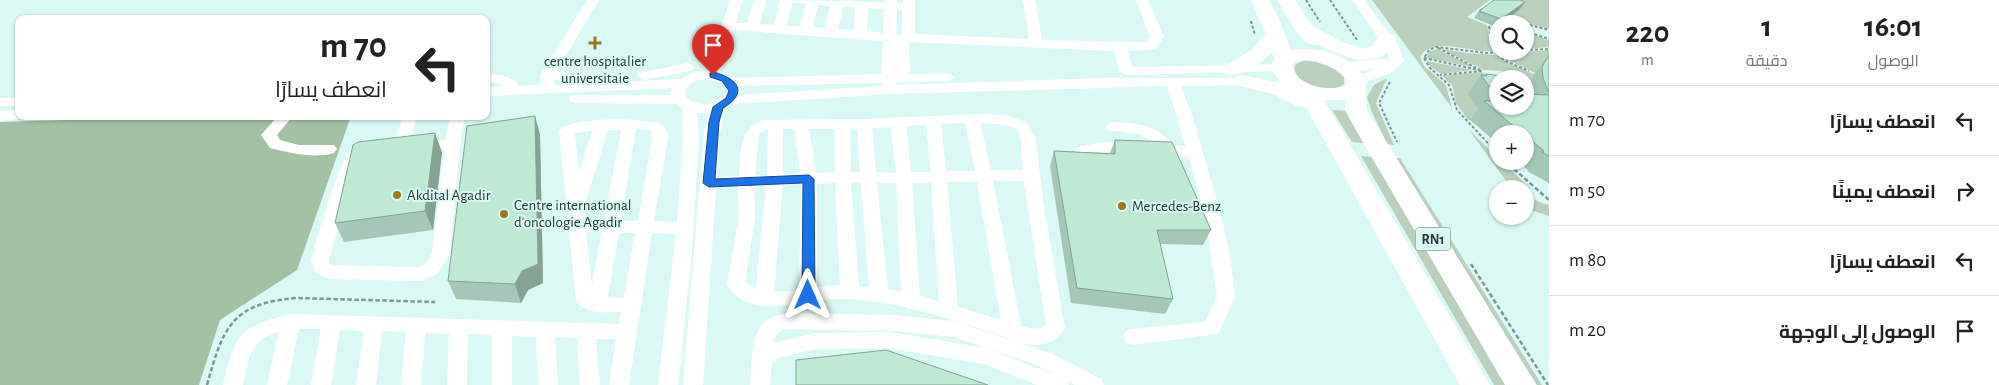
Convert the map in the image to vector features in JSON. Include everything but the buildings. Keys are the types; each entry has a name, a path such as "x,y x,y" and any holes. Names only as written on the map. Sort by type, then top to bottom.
{"highway":[{"name":"RN1","path":"1260,0 1276,34 1285,76 1303,87 1475,385"},
{"path":"1286,0 1304,29 1349,75"},
{"path":"1304,29 1336,48 1368,54 1390,43"},
{"path":"1276,34 1267,48 1237,75 1294,95 1320,116"},
{"path":"1283,63 1290,56 1307,54 1349,75"},
{"name":"RN1","path":"1349,75 1356,110 1368,132 1521,385"},
{"path":"1303,87 1327,95 1342,95 1349,75"}],"street":[{"path":"550,83 558,51 582,0"},
{"path":"532,90 593,0"},
{"path":"713,75 736,0"},
{"path":"752,28 760,0"},
{"path":"779,29 786,0"},
{"path":"796,0 909,4 900,39"},
{"path":"1029,0 1036,43"},
{"path":"729,26 860,34 900,39 1120,47 1150,46 1157,37 1142,0"},
{"path":"1349,75 1383,71 1394,65 1397,60 1390,43 1358,0"},
{"path":"806,30 813,1"},
{"path":"831,32 838,1"},
{"path":"890,3 900,39"},
{"path":"1349,75 1382,64 1387,60 1390,43"},
{"path":"1120,47 1126,71"},
{"path":"550,83 682,83 696,76 713,75 730,82 1172,82 1237,75 1283,63"},
{"path":"490,92 532,90 550,83 653,76 688,67"},
{"path":"490,101 553,99 684,103 705,109 724,103 894,82 1126,71 1237,75 1303,87"},
{"path":"490,78 501,79 511,84 510,91"},
{"path":"693,385 714,122 724,103 734,91 730,82"},
{"path":"1133,337 1210,329 1226,297 1214,220 1188,124 1172,82"},
{"path":"668,385 691,141 684,103 677,92 682,83"},
{"path":"0,102 15,102"},
{"path":"0,116 15,115"},
{"path":"972,119 1012,331"},
{"path":"282,120 269,135 275,144 298,150 328,149"},
{"path":"400,149 409,120"},
{"path":"452,144 366,152 351,163 320,259 320,263 325,270 422,274 431,269 441,254 452,144 457,120"},
{"path":"933,120 949,313"},
{"path":"933,120 1003,120 1015,122 1022,126 1027,136 1031,174 1056,328 1046,336 1032,337 911,302 878,295 838,292 764,299 746,294 736,284 747,218 746,182 752,133 755,128 762,125 776,124 864,124 933,120"},
{"path":"898,121 904,177 911,302"},
{"path":"764,299 776,181 776,124"},
{"path":"801,124 809,179 808,295"},
{"path":"842,124 843,177 850,293"},
{"path":"864,124 878,295"},
{"path":"598,304 629,125"},
{"path":"619,385 660,134 655,126 629,125 575,128 567,131 585,300 588,303 631,305"},
{"path":"577,218 601,127"},
{"path":"1113,127 1142,129 1158,136 1166,146 1164,150"},
{"path":"1083,151 1089,148 1109,148 1195,152"},
{"path":"709,183 843,177 939,177 1031,174"},
{"path":"577,218 612,227 684,228"},
{"path":"233,385 243,347 248,341 267,328 291,322 627,332"},
{"path":"277,385 291,322"},
{"path":"760,385 761,358 765,334 774,325 786,322 895,323 954,329 1045,360 1094,385"},
{"path":"321,385 332,323"},
{"path":"366,385 374,323"},
{"path":"411,385 416,326"},
{"path":"457,385 459,328"},
{"path":"502,329 502,385"},
{"path":"545,329 548,385"},
{"path":"586,330 590,385"},
{"path":"761,358 778,350 815,340 888,340 986,356 1059,385"}],"lane":[{"path":"860,34 862,2"},
{"path":"894,82 900,39"}],"path":[{"path":"1330,0 1368,54"},
{"path":"1534,26 1549,30"},
{"path":"1534,33 1549,39"},
{"path":"1436,47 1482,71"},
{"path":"1424,58 1429,50 1436,47 1489,52"},
{"path":"1534,50 1549,49"},
{"path":"1424,58 1482,71"},
{"path":"1424,58 1430,68 1449,84 1452,101 1457,110 1489,144"},
{"path":"1506,60 1527,70"},
{"path":"1383,71 1391,79 1379,103 1399,147"},
{"path":"1439,75 1482,71"},
{"path":"1515,170 1549,200"},
{"path":"1471,263 1548,385"}],"green space":[{"path":"1372,0 1490,0 1467,17 1487,25 1489,51 1442,46 1433,47 1420,57 1424,66 1446,85 1452,108"},
{"path":"1498,0 1549,0 1549,29 1534,25 1534,15 1512,15 1520,9"},
{"path":"1534,35 1549,40 1549,47 1534,48"},
{"path":"1437,49 1473,67 1427,58 1428,52"},
{"path":"1441,49 1489,54 1489,60 1504,60 1525,70 1484,70"},
{"path":"1549,50 1549,64 1535,73 1534,70 1529,70 1509,60 1534,60 1534,51"},
{"path":"1303,61 1320,63 1330,67 1344,77 1344,84 1338,87 1322,88 1305,82 1295,72 1295,65"},
{"path":"1427,61 1473,70 1441,74 1431,67"},
{"path":"1482,72 1489,76 1489,84 1470,95 1486,119 1468,120 1456,103 1452,85 1442,76"},
{"path":"1387,78 1376,103 1394,145 1387,144 1367,97 1374,85"},
{"path":"1332,110 1348,111 1364,143 1352,142"},
{"path":"66,120 350,120 297,270 220,320 199,385 0,385 0,122"},
{"path":"1469,130 1489,149 1489,157"},
{"path":"1361,156 1373,157 1509,385 1494,385"},
{"path":"1395,158 1400,158 1542,385 1537,385"},
{"path":"1498,170 1511,170 1522,180 1505,180"},
{"path":"1534,199 1549,205 1549,216 1534,211"}],"place":[{"name":"centre hospitalier universitaie","path":"595,43"},
{"name":"Akdital Agadir","path":"397,195"},
{"name":"Mercedes-Benz","path":"1122,206"},
{"name":"Centre international d'oncologie Agadir","path":"504,214"}],"route":[{"path":"713,75 720,76 730,82 734,91 730,100 718,107 714,122 709,183 809,179 808,295"}]}
